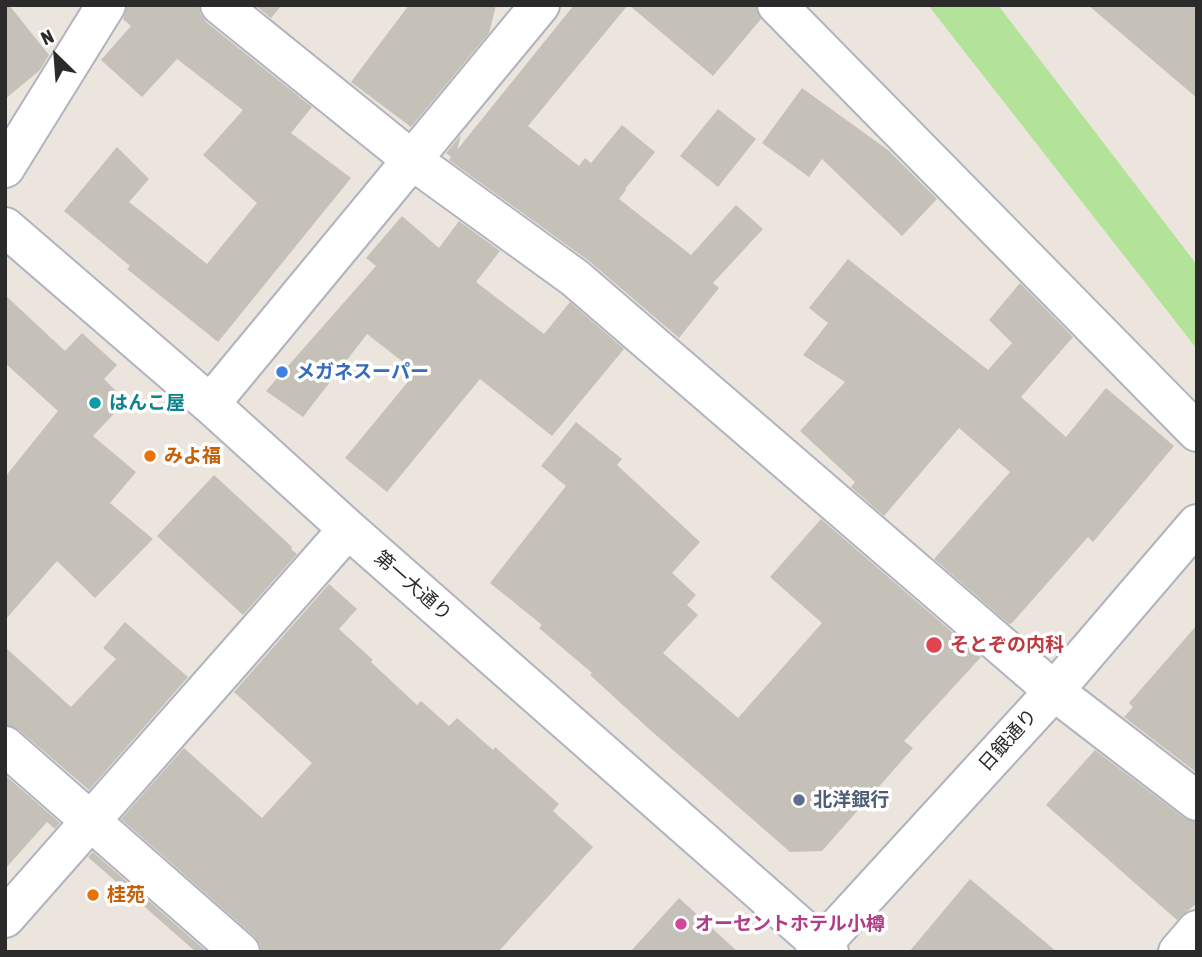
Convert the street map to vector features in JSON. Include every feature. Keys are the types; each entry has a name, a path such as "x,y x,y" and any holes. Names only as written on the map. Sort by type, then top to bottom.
{"street":[{"path":"5,168 106,5"},
{"path":"220,5 412,160 575,278 1054,691 1197,800"},
{"path":"210,404 540,5"},
{"path":"777,5 1197,432"},
{"name":"第一大通り","path":"6,228 210,404 821,950"},
{"name":"日銀通り","path":"821,950 1054,691 1197,524"},
{"path":"5,918 348,528"},
{"path":"5,746 240,952"},
{"path":"1178,952 1197,929"}],"green space":[{"path":"928,5 998,5 1197,265 1197,349"}],"building":[{"path":"5,5 9,5 49,55 40,70 5,99"},
{"path":"128,5 199,5 200,13 206,22 312,107 291,133 351,178 218,342 127,269 130,266 64,211 117,147 149,179 129,202 207,264 257,203 203,155 243,110 177,59 142,97 101,60 131,26 123,19"},
{"path":"255,5 282,5 271,18"},
{"path":"409,5 496,5 489,33 411,127 351,82"},
{"path":"574,5 628,5 528,126 579,166 585,158 591,163 622,125 655,152 619,199 691,255 736,205 763,229 713,283 719,288 679,338 589,261 449,160 451,157 446,153 461,135 457,150"},
{"path":"629,5 756,5 761,19 713,76"},
{"path":"1088,5 1197,5 1197,98"},
{"path":"802,88 888,150 937,199 902,236 822,159 809,177 762,143"},
{"path":"718,109 756,139 718,187 680,156"},
{"path":"402,216 439,248 459,221 500,251 476,282 544,334 570,302 624,349 552,436 480,379 387,492 345,458 416,372 367,334 303,417 266,391 376,266 366,258"},
{"path":"848,259 988,370 1012,343 989,320 1020,283 1073,337 1021,397 1066,437 1106,388 1174,446 1093,542 1088,537 1012,623 1009,624 934,559 1010,472 959,428 884,516 851,487 855,482 800,431 845,382 803,355 828,323 809,308"},
{"path":"5,295 65,351 82,333 117,365 104,379 126,401 93,436 136,472 110,503 153,539 95,598 57,561 5,620 5,477 58,411 5,363"},
{"path":"576,422 622,459 617,465 700,542 672,573 696,595 687,605 698,615 663,653 738,718 822,623 770,577 821,519 981,657 904,741 913,748 822,851 790,852 590,675 592,673 539,628 542,625 490,583 566,486 541,466"},
{"path":"214,475 297,554 243,615 157,536"},
{"path":"329,584 357,609 339,629 373,660 371,662 417,705 421,701 449,726 457,718 493,750 495,747 559,804 553,811 593,847 498,952 261,952 260,944 254,936 121,819 184,748 262,818 312,763 234,692"},
{"path":"125,622 188,677 89,790 19,730 5,725 5,647 71,707 116,659 103,648"},
{"path":"1197,625 1197,773 1124,717 1133,707 1129,703"},
{"path":"1095,750 1184,818 1197,822 1197,903 1177,920 1046,805"},
{"path":"5,775 60,823 55,829 47,822 5,869"},
{"path":"93,852 207,952 196,952 88,857"},
{"path":"970,879 1057,952 909,952"},
{"name":"オーセントホテル小樽","path":"679,898 738,952 630,952"}],"place":[{"name":"メガネスーパー","path":"282,372"},
{"name":"はんこ屋","path":"95,403"},
{"name":"みよ福","path":"150,456"},
{"name":"そとぞの内科","path":"934,645"},
{"name":"北洋銀行","path":"799,800"},
{"name":"桂苑","path":"93,895"},
{"name":"オーセントホテル小樽","path":"681,924"}]}
